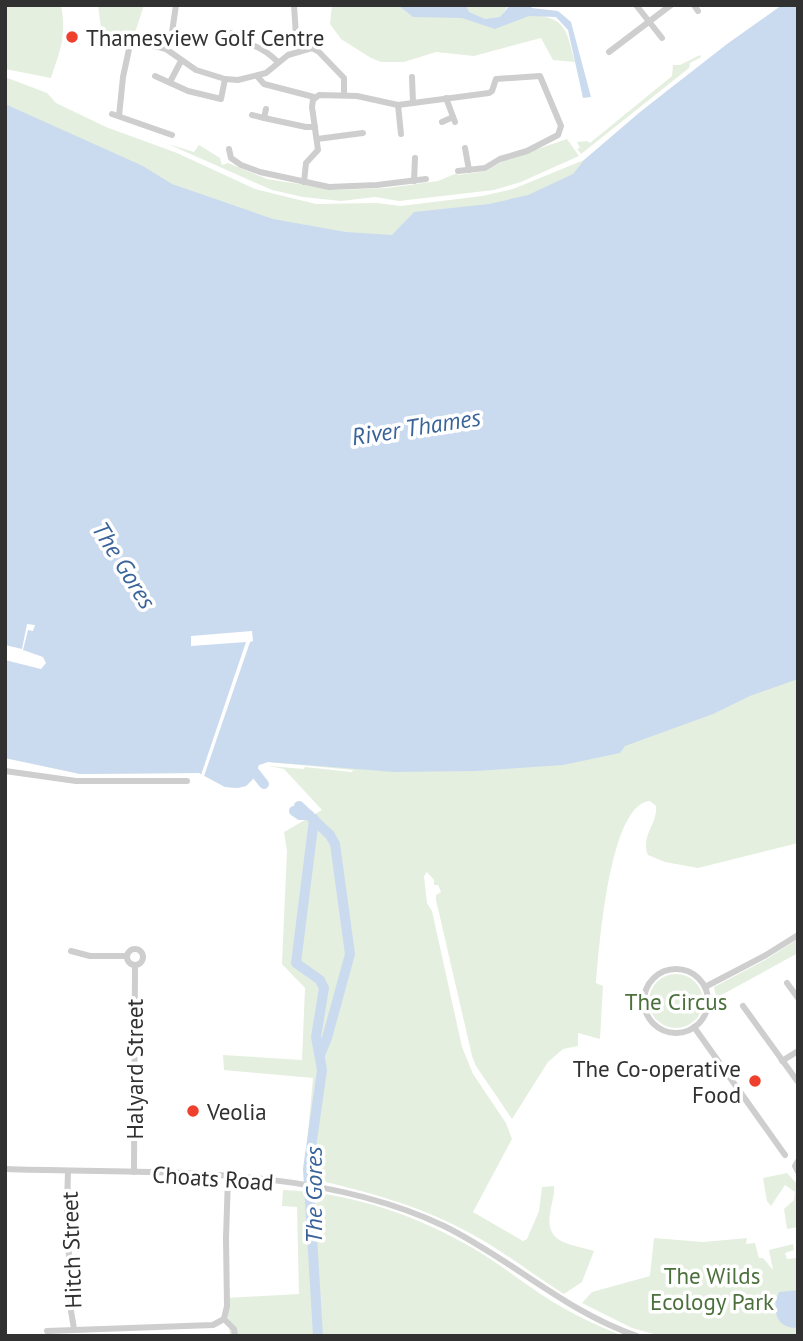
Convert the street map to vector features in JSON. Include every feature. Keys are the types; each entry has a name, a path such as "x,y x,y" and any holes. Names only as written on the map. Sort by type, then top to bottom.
{"street":[{"path":"166,50 171,39 176,5"},
{"path":"294,5 300,51"},
{"path":"636,5 662,38"},
{"path":"609,52 671,5"},
{"path":"231,33 228,41 254,44 278,62"},
{"path":"98,40 115,36 166,50 196,70 225,79 266,73 288,55 312,48 344,78 344,95"},
{"path":"131,40 115,115 172,135"},
{"path":"174,84 181,61"},
{"path":"257,76 264,85 314,97 322,94 344,95 398,105 493,95 496,79 540,75 545,91 556,110 561,130 556,137 485,167 458,171"},
{"path":"155,76 188,91 221,99 225,79"},
{"path":"412,77 413,103"},
{"path":"304,181 306,163 318,150 312,107 314,97"},
{"path":"442,122 454,120 446,98"},
{"path":"398,105 401,134"},
{"path":"264,118 266,109"},
{"path":"252,115 315,127"},
{"path":"317,139 363,133"},
{"path":"465,148 469,170"},
{"path":"229,149 232,158 242,165 337,187 426,179"},
{"path":"414,181 415,158"},
{"path":"5,771 76,780 187,781"},
{"path":"705,987 798,935"},
{"name":"Halyard Street","path":"136,946 143,957 141,962 135,965 128,961 127,956 136,946"},
{"path":"71,951 90,956 127,956"},
{"name":"Halyard Street","path":"134,1172 135,965"},
{"path":"674,970 692,974 705,987 708,1005 701,1021 694,1027 677,1033 659,1028 647,1014 645,993 657,976 674,970"},
{"path":"787,983 798,998"},
{"path":"743,1006 798,1082"},
{"path":"694,1027 785,1155"},
{"path":"782,1061 798,1051"},
{"path":"797,1162 798,1172"},
{"name":"Choats Road","path":"5,1169 228,1177 316,1187 395,1206 443,1226 487,1250 571,1306 638,1336"},
{"name":"Hitch Street","path":"68,1171 71,1311 74,1329"},
{"path":"47,1331 213,1325 225,1319 228,1177"},
{"path":"225,1319 234,1329 235,1336"}],"green space":[{"path":"5,5 61,5 63,34 51,78 5,69"},
{"path":"98,5 144,5 134,36 121,33 102,37"},
{"path":"332,5 508,5 501,17 541,16 561,25 568,37 575,62 553,60 541,38 474,56 436,52 404,62 381,62 341,39 330,24"},
{"path":"782,5 798,5 609,166 405,245 5,217 5,77 47,93 56,103 106,127 177,153 255,189 316,204 377,203 401,206 482,196 513,189 584,160 668,90"},
{"path":"700,55 701,57 690,63 689,68 581,154 577,149 580,148 577,142 590,143 672,76 673,65 680,65"},
{"path":"567,139 579,156 521,182 494,190 399,201 375,197 341,201 272,190 168,144 194,152 199,145 220,158 222,165 228,163 267,179 337,190 387,188 438,181 457,173 486,171 505,160"},
{"path":"798,506 798,843 698,868 665,862 648,855 646,848 656,806 650,801 636,808 625,826 616,851 604,911 596,983 603,986 600,1039 578,1033 578,1046 563,1049 548,1062 512,1119 472,1056 436,900 436,895 441,892 427,872 424,876 427,903 432,911 462,1047 473,1074 506,1123 512,1139 473,1212 523,1241 527,1239 539,1211 542,1187 554,1186 550,1214 552,1231 562,1241 594,1251 582,1282 564,1294 493,1246 429,1213 388,1199 304,1177 313,1078 224,1070 223,1055 302,1060 305,988 282,964 287,851 284,832 322,810 284,769 269,766 353,770 268,762 259,765 253,779 246,786 237,788 225,787 199,773 80,774 5,758"},
{"path":"798,939 798,953 716,998 714,987"},
{"name":"The Circus","path":"676,974 695,982 703,1001 695,1020 676,1028 657,1020 649,1001 657,982"},
{"path":"787,1173 798,1185 798,1227 787,1229 784,1209 794,1200 795,1192 785,1185 771,1206 767,1201 763,1178"},
{"path":"283,1190 333,1195 408,1217 476,1250 562,1307 623,1336 230,1336 226,1298 299,1294 297,1207 282,1206"},
{"name":"The Wilds Ecology Park","path":"654,1238 703,1242 747,1238 746,1244 755,1243 759,1258 763,1258 773,1270 769,1250 793,1244 794,1250 785,1253 787,1259 796,1258 798,1265 798,1336 661,1336 632,1328 582,1303 592,1292 650,1276"}],"water":[{"path":"398,5 466,5 469,12 485,19 500,17 510,5 529,5 532,8 558,11 571,22 591,97 583,98 568,30 556,17 529,16 495,29 462,18 413,17"},
{"name":"River Thames","path":"782,5 798,5 798,679 625,746 620,753 563,765 476,771 394,772 268,762 259,765 253,779 246,786 237,788 225,787 199,773 80,774 5,758 5,104 143,166 172,184 273,219 346,232 392,235 414,212 489,204 528,195 573,174 584,160 640,112"},
{"path":"798,1290 798,1328 780,1322 776,1305 779,1292"}],"pier":[{"path":"27,624 35,625 33,631 28,630 23,650 43,657 46,663 41,669 5,660 5,645 22,649"},
{"path":"252,631 253,641 250,642 203,779 200,778 246,642 191,646 191,636"}],"waterway":[{"name":"The Gores","path":"249,765 264,784"},
{"name":"The Gores","path":"299,806 330,835 335,844 350,954 320,1055"},
{"name":"The Gores","path":"294,811 300,815 309,815"},
{"name":"The Gores","path":"314,819 296,963 320,980 324,988 316,1037 322,1070 308,1169 318,1336"}],"place":[{"name":"Thamesview Golf Centre","path":"72,37"},
{"name":"The Co-operative Food","path":"755,1081"},
{"name":"Veolia","path":"193,1111"}]}
